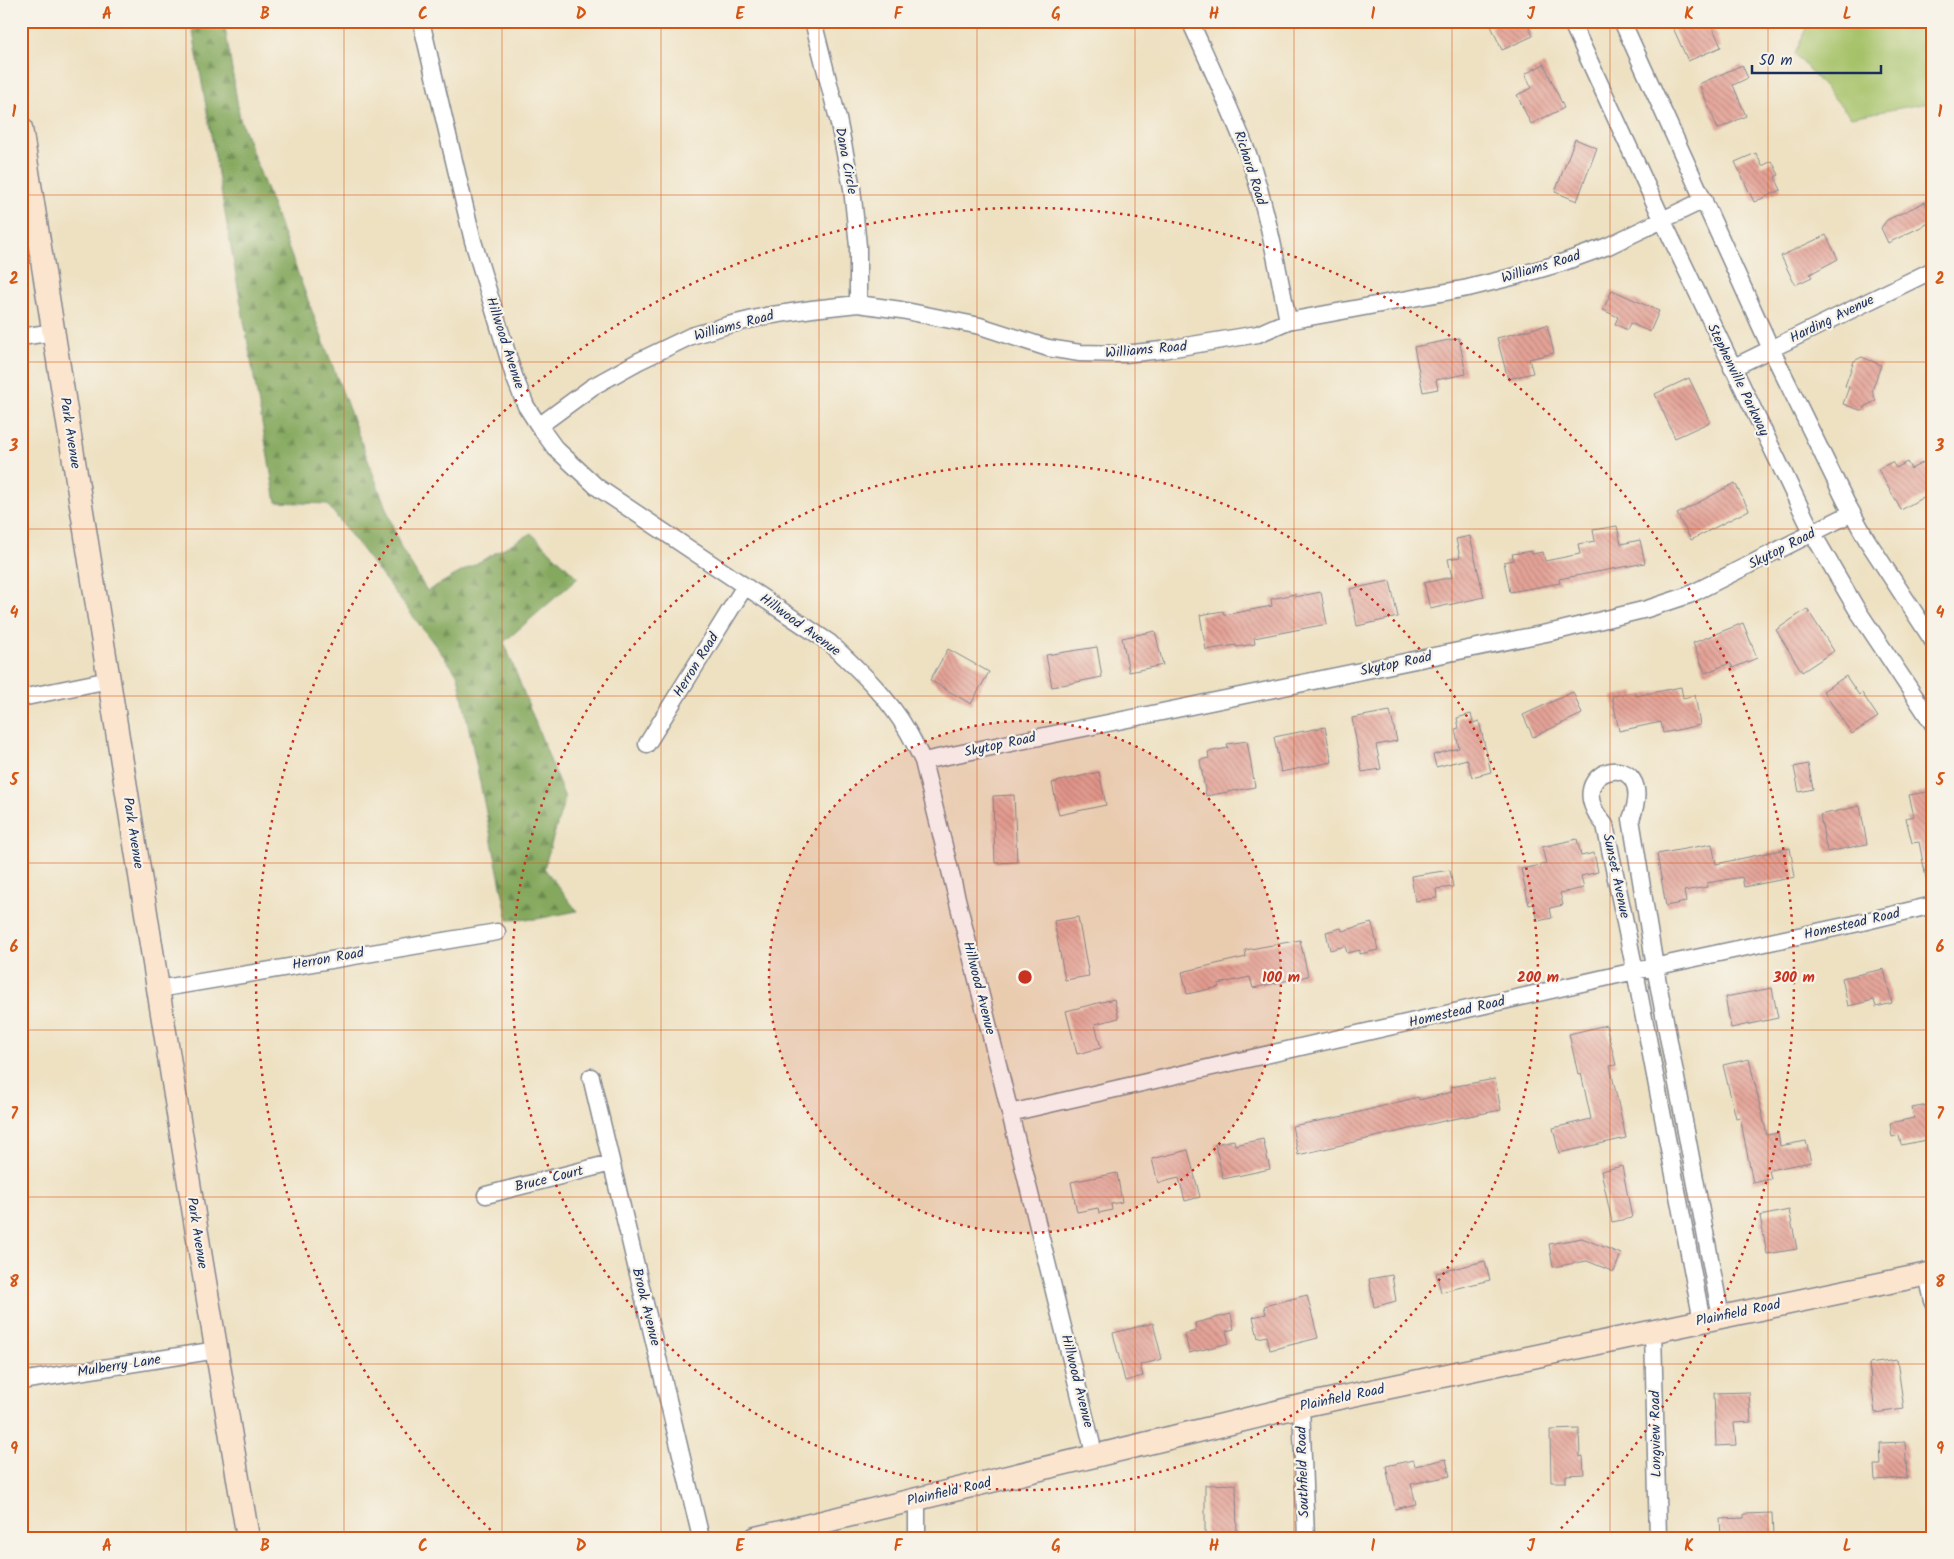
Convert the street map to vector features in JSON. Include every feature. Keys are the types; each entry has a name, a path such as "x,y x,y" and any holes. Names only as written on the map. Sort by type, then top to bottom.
{"street":[{"name":"Hillwood Avenue","path":"421,21 476,250 514,376 526,406 539,426 555,448 597,487 830,644 859,670 892,708 907,730 923,761 1095,1457"},
{"name":"Dana Circle","path":"813,21 836,110 852,188 858,246 858,304"},
{"name":"Richard Road","path":"1190,21 1228,105 1248,155 1269,228 1288,321"},
{"name":"Stephenville Parkway","path":"1571,21 1732,368 1813,534 1856,608 1933,724"},
{"path":"1622,21 1771,349 1852,513 1867,540 1933,641"},
{"name":"Park Avenue","path":"21,128 158,989 248,1538"},
{"name":"Williams Road","path":"539,426 592,387 639,361 691,336 766,316 858,304 901,310 970,324 1048,348 1080,353 1124,354 1172,349 1258,334 1288,321 1468,288 1516,276 1561,263 1608,246 1704,200"},
{"name":"Harding Avenue","path":"1732,368 1933,270"},
{"path":"21,337 54,332"},
{"name":"Skytop Road","path":"923,761 1561,630 1647,609 1689,595 1852,513"},
{"name":"Herron Road","path":"647,744 745,586"},
{"path":"21,698 109,680"},
{"name":"Sunset Avenue","path":"1611,770 1620,771 1629,776 1637,790 1635,808 1630,820 1711,1319 1605,825 1598,816 1592,802 1592,787 1596,778 1611,770"},
{"name":"Homestead Road","path":"1010,1113 1933,905"},
{"name":"Herron Road","path":"158,989 497,932"},
{"name":"Brook Avenue","path":"591,1077 701,1538"},
{"name":"Bruce Court","path":"486,1195 611,1163"},
{"path":"1930,1274 1933,1301"},
{"name":"Plainfield Road","path":"756,1538 1301,1406 1930,1274"},
{"name":"Longview Road","path":"1653,1331 1658,1538"},
{"name":"Mulberry Lane","path":"21,1381 217,1350"},
{"name":"Southfield Road","path":"1301,1406 1306,1538"},
{"path":"917,1500 917,1538"}],"green space":[{"path":"191,21 224,21 240,119 401,548 427,591 531,533 578,578 504,642 565,798 544,868 577,911 537,919 508,920 458,675 327,504 276,502"},
{"path":"1809,21 1871,21 1877,27 1893,21 1933,21 1933,102 1851,117 1795,54"}],"building":[{"path":"1501,21 1526,21 1533,36 1502,50 1491,26"},
{"path":"1670,21 1710,21 1721,47 1688,61"},
{"path":"1544,64 1564,108 1531,124 1517,95 1532,88 1525,74"},
{"path":"1742,65 1748,78 1733,85 1746,116 1718,129 1699,84"},
{"path":"1575,139 1597,148 1577,201 1555,192"},
{"path":"1756,153 1762,166 1772,161 1779,175 1775,177 1781,190 1754,202 1735,162"},
{"path":"1925,202 1933,221 1888,243 1881,228 1887,220"},
{"path":"1826,235 1838,259 1810,274 1812,277 1795,285 1781,256"},
{"path":"1612,290 1659,311 1650,332 1630,323 1627,330 1615,324 1618,317 1603,310"},
{"path":"1547,325 1554,353 1529,359 1533,373 1508,379 1497,338"},
{"path":"1459,338 1466,374 1436,380 1438,389 1423,392 1414,347"},
{"path":"1862,357 1881,365 1872,391 1876,401 1865,406 1863,411 1843,404 1849,387 1845,386 1854,361"},
{"path":"1689,378 1710,422 1675,438 1655,394"},
{"path":"1892,462 1896,468 1907,462 1911,469 1924,462 1933,478 1926,482 1932,492 1901,510 1878,469"},
{"path":"1735,483 1749,510 1691,540 1677,514"},
{"path":"1617,526 1621,544 1640,540 1645,563 1559,579 1560,583 1510,592 1504,562 1514,560 1512,554 1532,551 1532,554 1543,552 1545,561 1580,554 1578,544 1595,541 1593,530"},
{"path":"1470,536 1484,597 1430,609 1424,583 1452,577 1448,559 1460,557 1456,539"},
{"path":"1390,581 1398,617 1357,626 1350,589"},
{"path":"1321,592 1327,624 1254,638 1255,644 1206,650 1200,615 1223,611 1224,615 1272,606 1271,599 1295,594 1295,597"},
{"path":"1807,609 1834,651 1802,672 1776,630"},
{"path":"1743,623 1757,658 1733,668 1730,663 1705,673 1693,643"},
{"path":"1155,631 1163,665 1129,672 1122,638"},
{"path":"1097,647 1102,677 1052,687 1046,655"},
{"path":"948,649 989,672 971,704 930,680"},
{"path":"1846,676 1859,695 1862,693 1878,717 1852,734 1823,691"},
{"path":"1681,687 1683,698 1695,695 1700,725 1663,733 1661,722 1619,731 1612,696 1635,692 1636,696"},
{"path":"1573,692 1582,714 1533,737 1523,715"},
{"path":"1390,711 1397,741 1376,745 1381,769 1362,772 1352,718"},
{"path":"1471,714 1473,723 1479,721 1491,772 1472,777 1467,759 1436,767 1433,755 1459,748 1455,729 1459,728 1457,718"},
{"path":"1325,727 1332,762 1281,772 1274,737"},
{"path":"1247,741 1255,787 1206,796 1200,760 1209,758 1208,752 1228,748 1227,744"},
{"path":"1808,764 1813,789 1799,792 1794,767"},
{"path":"1099,772 1106,805 1059,815 1052,783"},
{"path":"1933,791 1933,877 1926,878 1919,842 1912,843 1906,818 1914,816 1909,795"},
{"path":"1014,795 1017,862 995,863 993,796"},
{"path":"1860,806 1867,844 1827,852 1820,815"},
{"path":"1577,839 1581,856 1594,853 1598,872 1581,876 1584,888 1560,893 1563,905 1550,908 1552,918 1538,921 1534,904 1529,905 1521,869 1546,864 1542,847"},
{"path":"1712,844 1716,864 1790,848 1795,877 1744,887 1742,877 1707,883 1707,887 1684,891 1686,902 1666,906 1657,854"},
{"path":"1450,870 1453,887 1436,889 1437,898 1415,901 1411,876"},
{"path":"1078,917 1089,976 1065,980 1054,921"},
{"path":"1372,923 1378,950 1360,954 1360,950 1347,953 1345,946 1330,950 1326,932 1341,928 1342,931"},
{"path":"1300,940 1308,976 1253,988 1250,977 1218,984 1219,987 1187,994 1182,972 1246,957 1245,950"},
{"path":"1884,969 1892,1003 1876,1007 1874,1000 1848,1006 1842,978"},
{"path":"1772,988 1778,1018 1731,1028 1725,997"},
{"path":"1114,999 1119,1018 1095,1024 1101,1048 1077,1054 1066,1011"},
{"path":"1606,1025 1616,1065 1610,1066 1626,1138 1559,1153 1553,1128 1591,1119 1581,1073 1578,1074 1569,1034"},
{"path":"1749,1059 1767,1135 1778,1133 1780,1146 1806,1141 1811,1162 1769,1170 1771,1179 1753,1183 1740,1117 1736,1118 1723,1065"},
{"path":"1495,1079 1501,1110 1448,1120 1298,1155 1292,1126 1344,1116 1418,1097 1419,1100 1452,1092 1451,1087"},
{"path":"1933,1104 1933,1128 1930,1128 1932,1139 1901,1145 1899,1135 1892,1137 1890,1123 1914,1118 1912,1108"},
{"path":"1263,1139 1270,1169 1223,1179 1215,1144 1234,1140 1235,1145"},
{"path":"1188,1150 1200,1197 1185,1201 1179,1178 1158,1183 1152,1159"},
{"path":"1622,1166 1632,1218 1612,1222 1601,1171"},
{"path":"1117,1173 1122,1202 1111,1204 1112,1210 1099,1213 1098,1208 1077,1212 1071,1182"},
{"path":"1789,1210 1797,1249 1767,1254 1760,1216"},
{"path":"1582,1238 1621,1254 1614,1272 1587,1261 1553,1267 1549,1244"},
{"path":"1485,1261 1490,1280 1441,1292 1436,1273"},
{"path":"1392,1275 1396,1301 1374,1307 1369,1279"},
{"path":"1307,1295 1318,1338 1270,1350 1267,1336 1258,1338 1253,1317 1266,1314 1264,1306"},
{"path":"1231,1314 1234,1329 1226,1331 1229,1343 1189,1353 1185,1334 1196,1331 1195,1323"},
{"path":"1153,1323 1162,1359 1140,1365 1143,1376 1125,1381 1113,1333"},
{"path":"1897,1360 1904,1409 1875,1413 1869,1364"},
{"path":"1749,1392 1751,1422 1734,1423 1736,1445 1716,1446 1714,1393"},
{"path":"1579,1429 1580,1457 1583,1456 1584,1474 1566,1475 1566,1482 1551,1482 1550,1430"},
{"path":"1905,1442 1907,1478 1875,1480 1874,1465 1881,1465 1880,1443"},
{"path":"1446,1459 1450,1476 1411,1484 1416,1504 1395,1509 1386,1466 1413,1460 1415,1466"},
{"path":"1236,1484 1237,1538 1205,1538 1205,1485"},
{"path":"1772,1513 1773,1538 1721,1538 1720,1519 1744,1518 1744,1514"}]}
